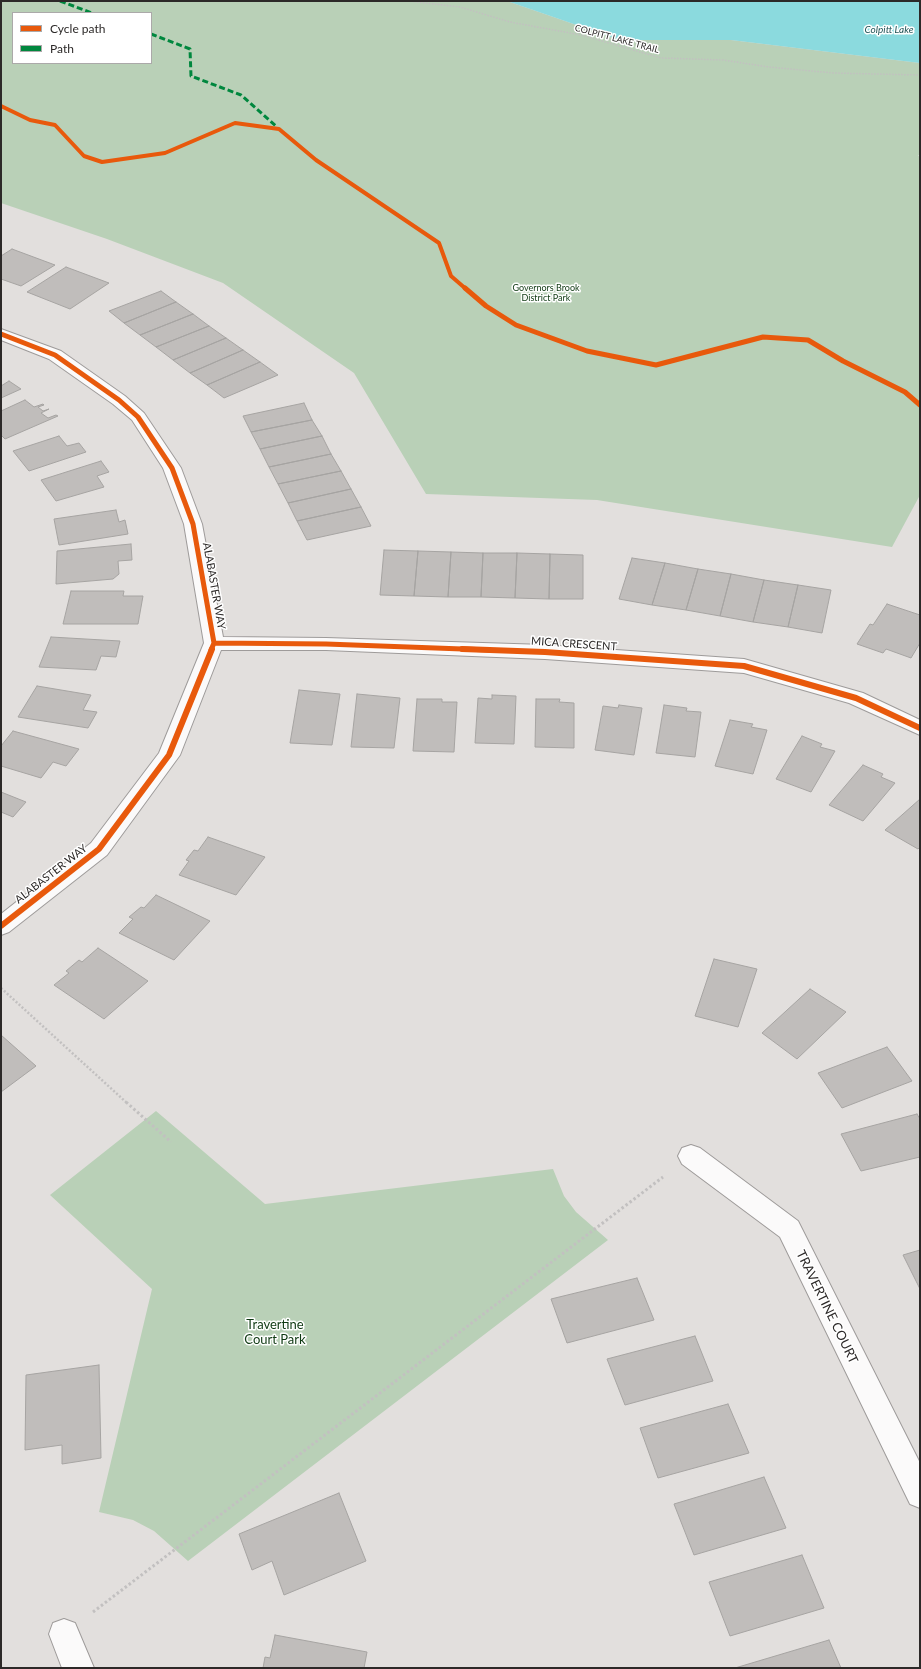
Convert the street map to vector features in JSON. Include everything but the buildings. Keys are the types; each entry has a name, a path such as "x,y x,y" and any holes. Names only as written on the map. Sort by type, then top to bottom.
{"street":[{"name":"ALABASTER WAY","path":"1,334 55,355 119,400 138,417 172,468 194,524 214,643 169,755 99,849 1,926"},
{"name":"MICA CRESCENT","path":"214,643 326,644 544,652 744,666 856,698 920,728"},
{"name":"TRAVERTINE COURT","path":"691,1156 789,1228 920,1494"},
{"path":"64,1634 78,1668"}],"path":[{"path":"1,988 171,1142"},
{"path":"64,1634 691,1156"}],"green space":[{"name":"Governors Brook District Park","path":"1,1 507,1 620,40 731,40 920,63 920,155 918,155 920,158 920,495 892,547 597,500 426,494 354,373 223,283 107,239 1,203"},
{"name":"Travertine Court Park","path":"156,1111 265,1204 553,1169 564,1196 576,1212 608,1240 188,1561 154,1531 133,1520 99,1512 152,1289 50,1195"}],"water":[{"name":"Colpitt Lake","path":"507,1 920,1 920,63 731,40 620,40"}],"marked path":[{"path":"60,1 89,12"},
{"path":"152,34 190,49 191,76 241,95 277,127"}],"cycle path":[{"path":"1,106 30,120 55,125 84,156 102,162 165,153 235,123 279,129 316,160 439,243 451,276 486,306 516,325 587,351 656,365 763,337 808,340 843,361 905,392 920,405"},
{"path":"1,334 55,355 119,400 138,417 172,468 193,524 214,643 169,755 99,849 1,926"},
{"path":"214,643 326,644 545,652 744,666 856,698 920,728"}]}
